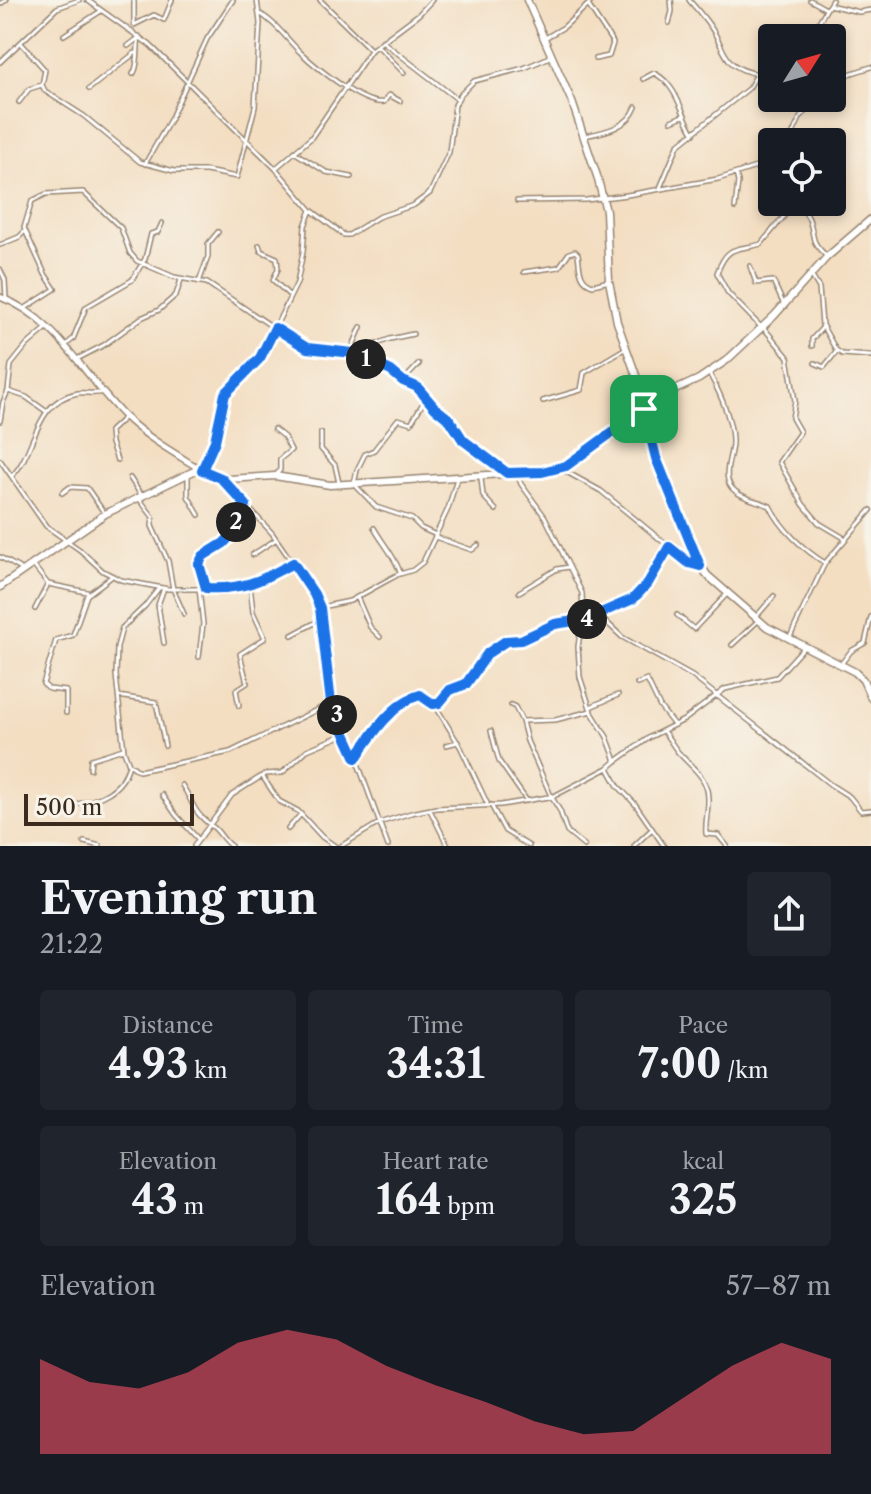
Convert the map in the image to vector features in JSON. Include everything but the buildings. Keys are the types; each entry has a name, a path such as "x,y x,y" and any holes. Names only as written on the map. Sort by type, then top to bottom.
{"main road":[{"path":"527,0 553,55 584,136 603,198 609,281 617,322 656,458 700,566 757,619 789,639 841,664 863,680 871,698"},
{"path":"0,587 105,514 188,473 201,470 221,478 275,476 339,485 559,469 643,407 709,373 763,328 827,257 871,219"}],"street":[{"path":"0,4 6,0"},
{"path":"0,62 57,8 79,0"},
{"path":"87,0 132,27 138,37 247,139 311,210 336,230 349,235 378,217 402,210 423,199 435,186 449,152 457,99 480,78 524,68 553,55"},
{"path":"132,27 134,0"},
{"path":"132,27 154,15 164,20 172,0"},
{"path":"145,164 175,108 186,79 215,25 233,0"},
{"path":"42,85 58,101 84,116 130,156 145,164 174,171 206,171 237,177 255,107 257,0"},
{"path":"320,0 371,50"},
{"path":"276,169 311,138 371,50 419,14 432,0"},
{"path":"545,38 564,27 593,0"},
{"path":"669,23 671,0"},
{"path":"689,0 711,27 726,57 740,69 758,74"},
{"path":"810,0 828,7 859,12 871,10"},
{"path":"819,24 832,0"},
{"path":"588,5 613,43 609,56 595,59"},
{"path":"64,35 101,11"},
{"path":"259,13 271,21 302,55 344,89 377,103 384,102 389,95 400,101"},
{"path":"128,46 138,37"},
{"path":"133,74 137,67 135,53 138,37"},
{"path":"382,41 457,99"},
{"path":"21,43 45,70 42,85"},
{"path":"377,45 404,73"},
{"path":"89,89 135,53"},
{"path":"846,77 871,67"},
{"path":"643,79 654,73 661,77 678,100 694,134"},
{"path":"660,188 676,148 749,88 758,75"},
{"path":"19,102 29,89 42,85"},
{"path":"584,136 624,123 636,107"},
{"path":"671,121 685,115"},
{"path":"294,152 326,172 351,177"},
{"path":"517,201 603,198 705,182 758,167"},
{"path":"735,208 736,174"},
{"path":"24,309 55,289 25,233 24,221 34,199 46,194 83,192 121,228 132,256 141,263 215,288 307,348 351,353 387,369 417,387 450,420 463,440 507,473"},
{"path":"0,269 5,280 3,298 48,327 125,417 153,440 201,470 215,441 225,394 260,358 299,275 305,226 311,210"},
{"path":"782,216 761,244 733,250 721,262 717,273 728,293 788,357 795,401 792,418 800,432 780,464 803,504 819,523 846,539"},
{"path":"808,216 815,241 827,257"},
{"path":"66,345 73,339 86,307 129,282 149,248 151,234 158,232 162,223"},
{"path":"199,282 208,257 208,244 218,232"},
{"path":"0,245 25,233"},
{"path":"259,245 261,251 277,258 278,269 273,280 290,296"},
{"path":"524,272 559,267 569,253 575,251 584,281 593,285 609,281"},
{"path":"750,266 756,283 773,281 784,305"},
{"path":"811,275 819,288 823,327 837,351 871,356"},
{"path":"77,359 104,345 141,318 160,310 176,295 181,279"},
{"path":"0,421 11,365 48,327"},
{"path":"351,353 361,327"},
{"path":"812,346 812,339 823,327"},
{"path":"351,353 413,334"},
{"path":"543,401 581,390 584,373 626,348"},
{"path":"815,363 824,367 837,351"},
{"path":"403,381 419,364"},
{"path":"709,373 724,407 731,438 727,469 731,486 739,494 770,506 801,545 825,563"},
{"path":"11,477 26,456 32,435 47,412 76,394 103,392"},
{"path":"0,393 26,397 47,412"},
{"path":"426,398 411,423 398,419 374,450 365,454 354,484 376,507 412,519 435,536 472,550 478,545"},
{"path":"117,460 110,431 125,417"},
{"path":"274,429 286,440 291,450 280,459 280,470 275,476"},
{"path":"321,433 321,449 335,465 339,485"},
{"path":"0,460 40,520 111,577 161,588 228,589 250,585 293,563"},
{"path":"559,469 570,472 601,491 689,563 700,566"},
{"path":"188,473 188,496 199,515"},
{"path":"481,474 483,496 496,510"},
{"path":"517,474 545,517 582,595 578,667 590,709 607,737 615,762"},
{"path":"292,635 322,616 326,606 347,602 413,570 423,562 452,496 457,476"},
{"path":"130,478 153,517 152,526 168,561 173,589 184,614"},
{"path":"221,478 277,539 314,594 322,616 331,703 356,758 388,846"},
{"path":"62,493 70,487 87,488 105,514"},
{"path":"206,588 200,567 201,558 230,538 232,526 246,505"},
{"path":"789,639 825,563 871,510"},
{"path":"374,528 380,542 394,556 401,574"},
{"path":"252,555 277,539"},
{"path":"435,705 450,690 469,681 482,661 509,640 526,639 555,624 599,615 638,595 669,547"},
{"path":"0,557 23,571"},
{"path":"33,565 48,584 91,591"},
{"path":"519,592 549,573 569,567"},
{"path":"66,713 66,691 49,689 43,684 56,640 73,635 87,595 111,577"},
{"path":"35,609 48,584"},
{"path":"239,706 236,690 247,683 240,654 265,638 253,612 250,585"},
{"path":"161,588 158,605 164,643"},
{"path":"73,805 90,802 125,781 129,764 124,749 118,696 116,669 119,635 161,588"},
{"path":"199,588 203,624 199,657"},
{"path":"677,615 694,629 728,593"},
{"path":"732,645 774,596"},
{"path":"357,597 370,627 380,637"},
{"path":"599,615 622,637 692,676 850,797 861,811 871,810"},
{"path":"841,664 851,651 864,644 871,617"},
{"path":"341,846 379,823 429,809 527,801 551,796 608,768 730,686 759,683 777,677 804,647"},
{"path":"637,684 647,680 660,707 674,725"},
{"path":"522,721 555,720 590,709 618,695"},
{"path":"118,696 156,702 165,746"},
{"path":"356,758 382,724 411,698 423,696 435,705 458,742 505,831 529,846"},
{"path":"129,764 139,771 230,752 331,703"},
{"path":"511,705 522,721 527,741 567,832 584,846"},
{"path":"491,731 499,761 527,801"},
{"path":"663,731 705,782 708,800 706,834 718,835 727,846"},
{"path":"194,846 227,800 262,776 271,772 282,773 307,750 345,734"},
{"path":"446,745 458,742"},
{"path":"90,769 91,759 124,749"},
{"path":"608,768 664,846"},
{"path":"262,776 279,801 301,814 335,846"},
{"path":"182,785 190,797 190,804 204,823 231,846"},
{"path":"162,795 198,839"},
{"path":"429,809 448,846"},
{"path":"288,829 301,814"},
{"path":"634,846 652,829"},
{"path":"84,842 100,846"}],"route":[{"path":"275,328 312,350 358,355 417,387 450,420 463,440 507,473 529,474 566,466 644,409 656,458 700,566 689,563 669,547 648,583 633,599 593,617 555,624 526,639 509,640 500,645 488,653 466,684 450,690 439,703 433,704 420,695 411,698 382,724 356,758 331,703 322,614 317,598 293,563 250,585 228,589 206,588 200,567 201,558 230,538 232,526 246,505 221,478 202,468 215,441 225,394 260,358 275,328"}]}
